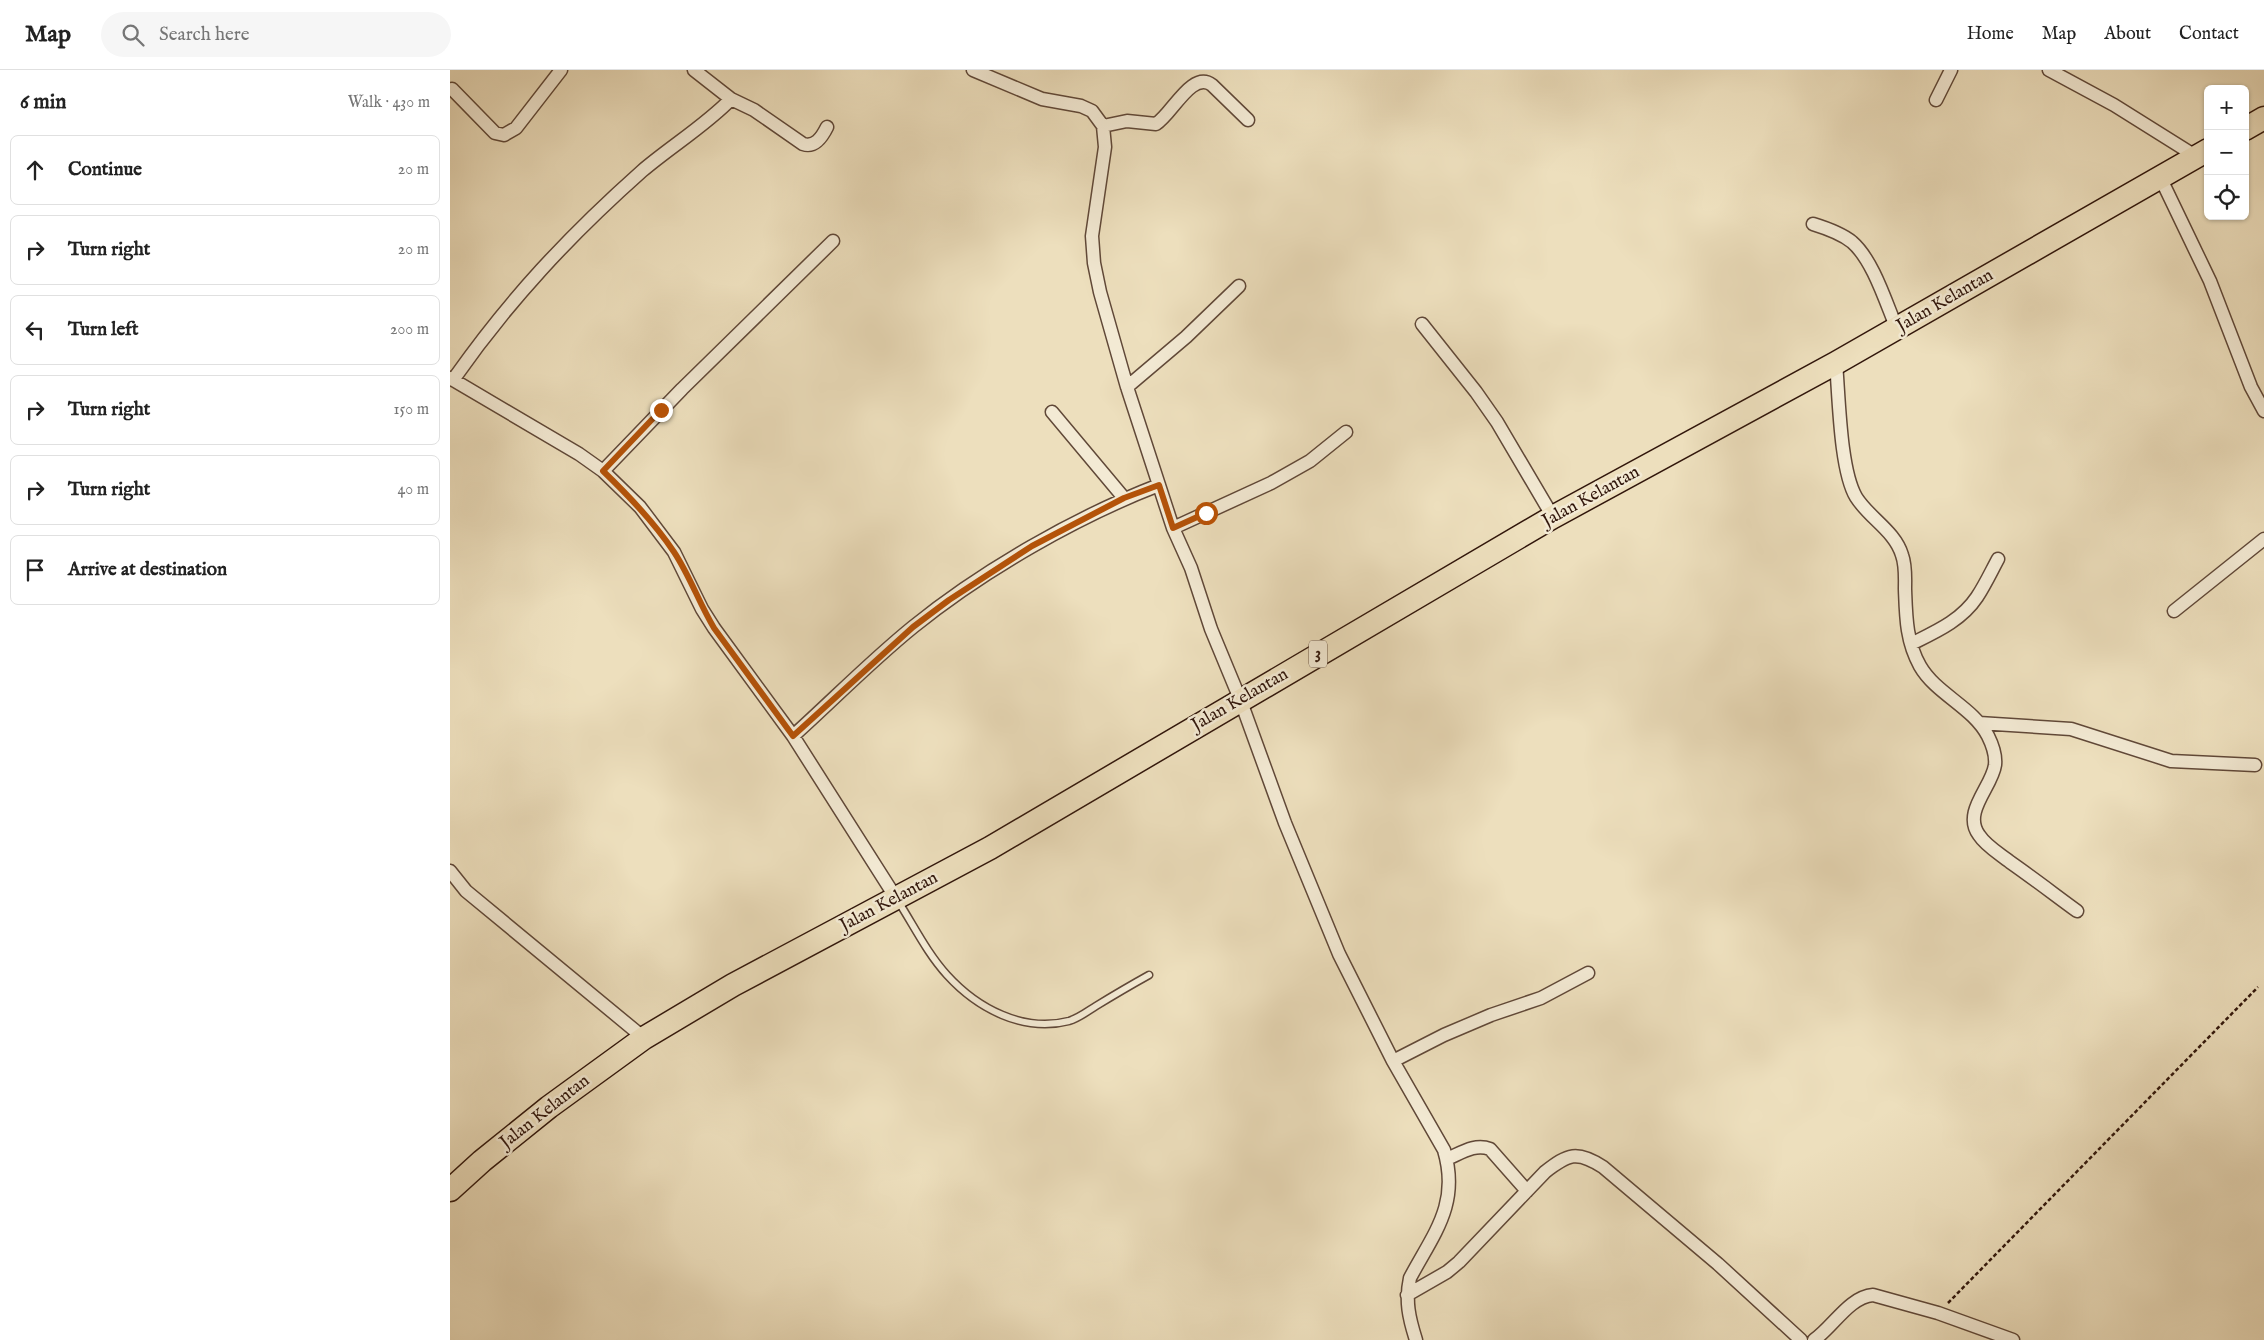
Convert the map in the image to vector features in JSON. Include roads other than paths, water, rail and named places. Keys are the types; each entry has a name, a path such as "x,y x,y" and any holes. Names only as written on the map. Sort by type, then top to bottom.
{"highway":[{"path":"2249,127 2264,118"},
{"name":"Jalan Kelantan","path":"450,1190 482,1161 549,1107 644,1038 733,985 990,848 1240,699 1553,517 1897,329 2202,153"}],"street":[{"path":"452,89 495,133 504,135 516,128 561,70"},
{"path":"694,70 730,99 754,110 809,146 818,141 827,127"},
{"path":"973,70 1042,99 1081,106 1092,111 1103,126 1105,147 1092,250 1100,292 1173,528 1191,568 1211,629 1339,954 1393,1061 1444,1150 1447,1159 1450,1186 1447,1208 1410,1278 1407,1296 1408,1318 1416,1340"},
{"path":"1936,100 1951,70"},
{"path":"2050,70 2202,153"},
{"path":"1103,126 1127,120 1156,124 1166,116 1190,86 1201,80 1212,85 1248,120"},
{"path":"730,99 642,171 563,246 524,286 452,379 579,454 603,471 640,507 674,552 702,609 714,628 793,736 896,898"},
{"path":"2161,178 2210,281 2251,387 2264,411"},
{"path":"1813,224 1835,232 1852,242 1863,255 1897,329"},
{"path":"603,471 682,389 834,241"},
{"path":"1128,387 1186,337 1240,286"},
{"path":"1422,324 1476,392 1497,422 1553,517"},
{"path":"1836,363 1849,483 1865,511 1893,538 1902,554 1905,566 1906,616 1911,644 1921,668 1978,723 1987,735 1993,750 1996,764 1991,780 1977,804 1974,823 1978,834 1992,848 2077,911"},
{"path":"1052,412 1124,498"},
{"path":"1173,528 1271,483 1310,461 1346,432"},
{"path":"793,736 913,627 949,600 1032,546 1124,498 1159,485"},
{"path":"2174,611 2264,539"},
{"path":"1911,644 1938,631 1966,610 1976,599 1998,559"},
{"path":"1978,723 2071,729 2171,761 2255,766"},
{"path":"450,871 466,891 644,1038"},
{"path":"1393,1061 1444,1035 1491,1015 1541,998 1588,973"},
{"path":"1447,1159 1471,1148 1484,1146 1490,1149 1528,1191"},
{"path":"1407,1296 1447,1272 1558,1161 1572,1156 1585,1156 1603,1167 1718,1264 1801,1340"},
{"path":"1814,1340 1865,1296 1881,1296 2013,1340"}],"lane":[{"path":"896,898 934,958 948,976 973,997 1001,1016 1024,1023 1042,1024 1071,1020 1149,975"}]}
